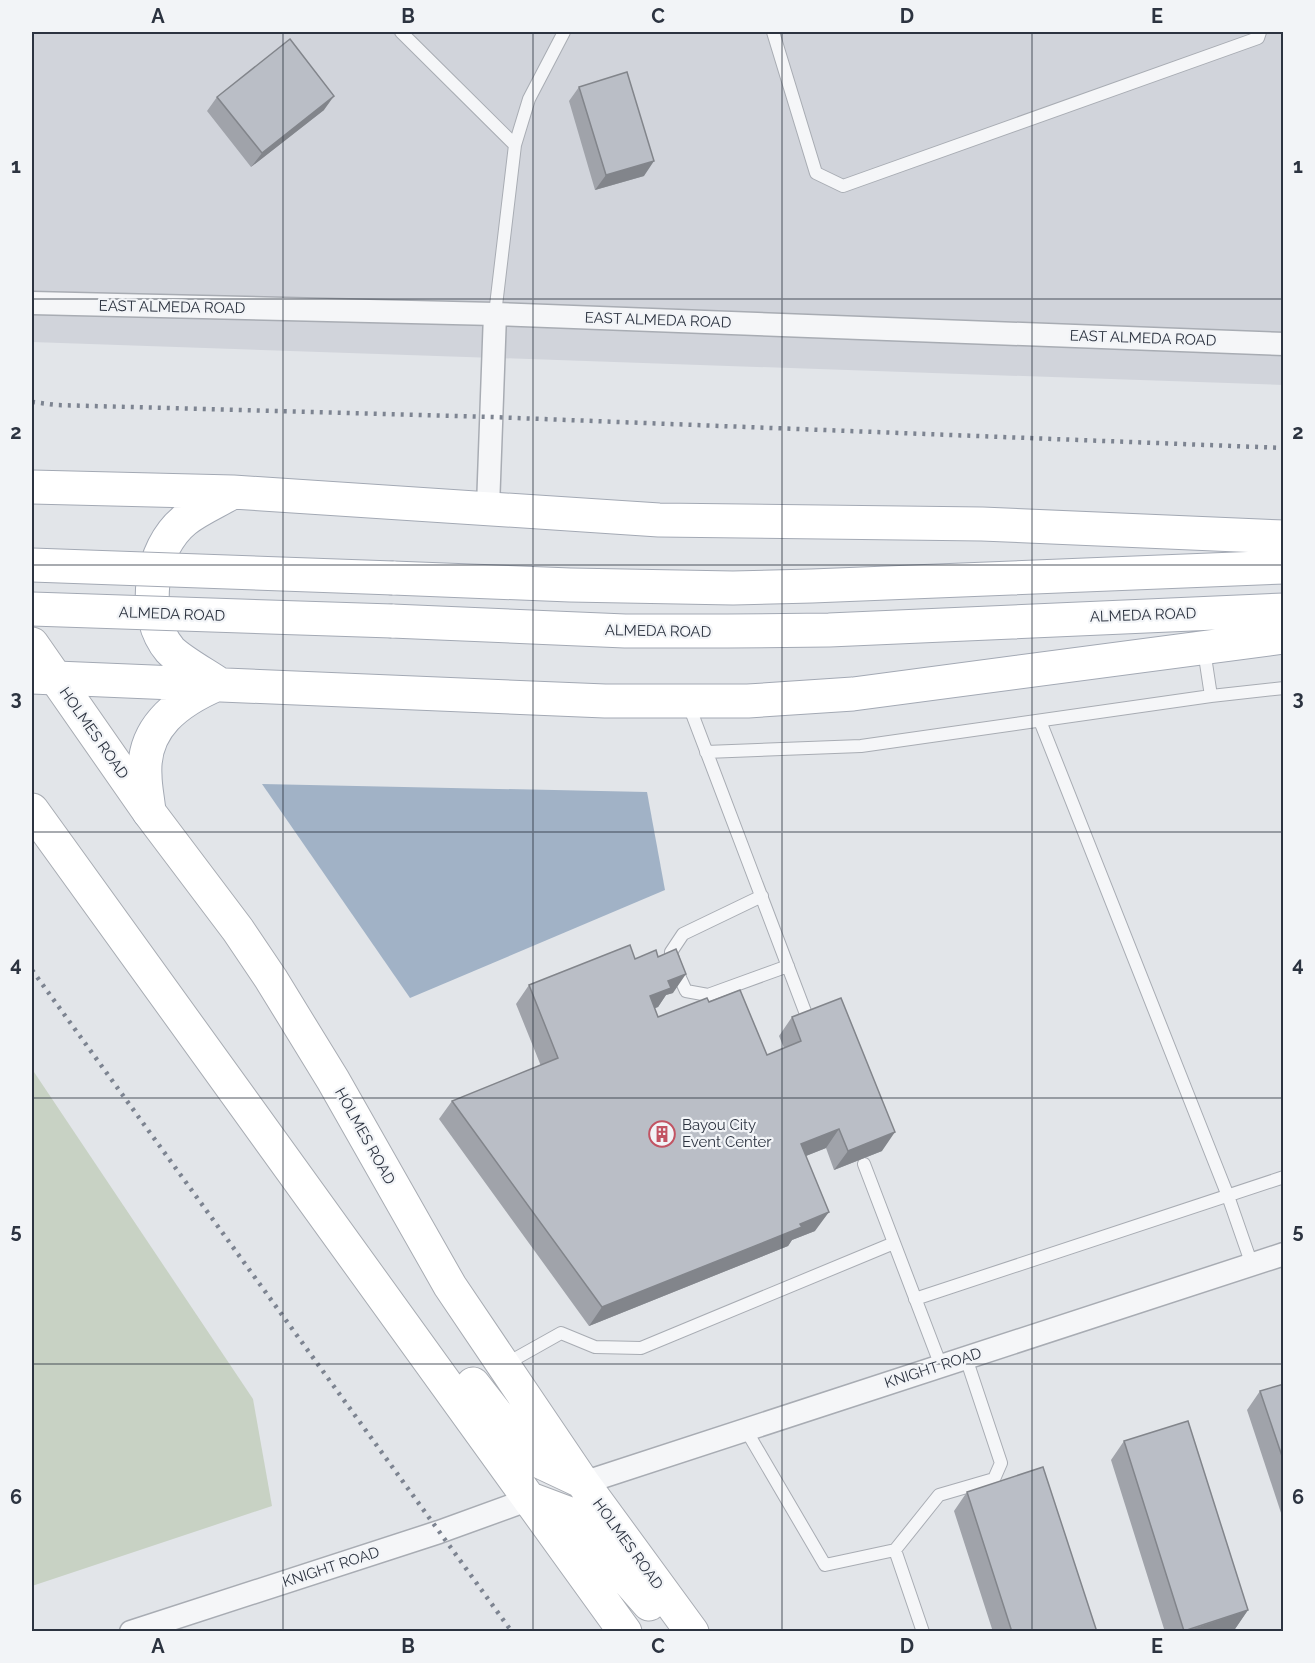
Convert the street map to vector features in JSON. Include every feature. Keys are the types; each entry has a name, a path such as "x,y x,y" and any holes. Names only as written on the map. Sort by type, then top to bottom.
{"main road":[{"path":"32,487 233,492 659,520 982,524 1284,537"},
{"path":"219,684 171,650 156,627 152,612 152,590 158,564 167,541 185,520 233,492"},
{"path":"32,565 570,585 733,588 1284,567"},
{"name":"ALMEDA ROAD","path":"32,609 626,631 727,632 1284,610"},
{"path":"44,678 584,700 748,701 853,694 1284,637"},
{"name":"HOLMES ROAD","path":"32,644 44,678 238,930 301,1024 450,1286 583,1483 691,1630"},
{"path":"149,812 144,774 146,754 151,740 162,722 176,706 195,694 219,684"},
{"path":"32,810 626,1632"},
{"path":"429,1359 456,1361 530,1457 583,1483"},
{"path":"530,1499 570,1514 647,1603 691,1630"}],"street":[{"name":"EAST ALMEDA ROAD","path":"32,303 495,314 1284,344"},
{"path":"488,507 495,314"},
{"name":"KNIGHT ROAD","path":"583,1483 1284,1254"},
{"name":"KNIGHT ROAD","path":"130,1632 440,1532 530,1499"}],"lane":[{"path":"401,32 515,145"},
{"path":"495,314 515,145 529,99 564,32"},
{"path":"772,32 816,173 843,186 1258,38 1260,32"},
{"path":"1203,648 1211,696"},
{"path":"706,752 861,746 1211,696 1284,688"},
{"path":"687,701 809,1022"},
{"path":"1040,721 1228,1196 1252,1264"},
{"path":"762,896 683,934 671,952 676,969 686,991 708,995 788,966"},
{"path":"864,1164 940,1366"},
{"path":"915,1299 1284,1177"},
{"path":"503,1365 561,1333 595,1347 641,1348 894,1244"},
{"path":"746,1430 825,1565 895,1550 939,1496 994,1479 1001,1463 966,1358"},
{"path":"895,1550 923,1632"}],"shaded area":[{"path":"32,32 1283,32 1283,385 32,342"}],"green space":[{"path":"32,1069 253,1399 272,1506 32,1586"}],"water":[{"path":"262,784 647,792 665,890 410,998"}],"building":[{"path":"290,39 334,96 262,153 217,97"},
{"path":"627,72 654,161 606,175 579,87"},
{"name":"Bayou City Event Center","path":"630,945 635,959 656,950 658,957 676,949 686,974 668,981 671,988 650,996 658,1017 707,998 709,1002 740,990 767,1055 801,1041 792,1017 841,998 895,1132 848,1151 839,1129 801,1144 829,1212 800,1224 802,1227 602,1307 452,1101 558,1058 529,985"},
{"path":"1284,1384 1284,1462 1260,1391"},
{"path":"1188,1421 1248,1610 1184,1631 1124,1441"},
{"path":"1043,1467 1097,1632 1012,1632 967,1492"}],"railway":[{"path":"32,402 57,405 491,417 1284,448"},
{"path":"32,970 512,1632"}],"place":[{"name":"Bayou City Event Center","path":"662,1134"}]}
